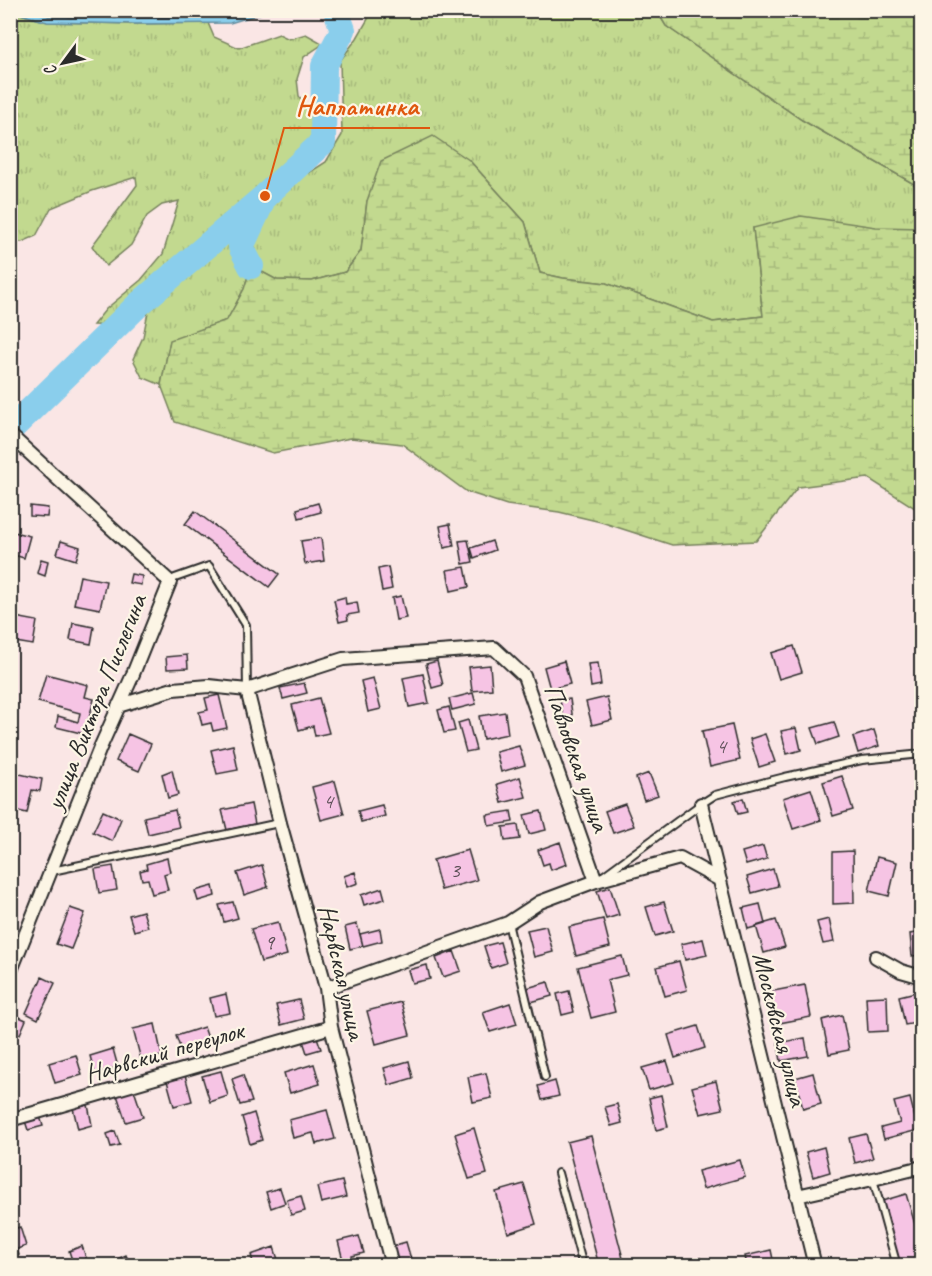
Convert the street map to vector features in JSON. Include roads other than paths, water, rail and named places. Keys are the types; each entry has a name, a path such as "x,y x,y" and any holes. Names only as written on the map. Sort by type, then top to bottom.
{"street":[{"name":"улица Виктора Пислегина","path":"10,435 170,582 100,748 10,973"},
{"name":"Павловская улица","path":"118,706 172,689 209,686 248,690 343,659 494,648 524,676 596,881"},
{"name":"Нарвская улица","path":"248,690 280,823 326,988 331,1027 392,1266"},
{"name":"Московская улица","path":"701,804 815,1266"},
{"path":"326,988 508,922 540,902 596,881 681,858 720,880"},
{"path":"876,957 901,971 921,977"},
{"name":"Нарвский переулок","path":"10,1120 331,1027"},
{"path":"796,1196 921,1167"}],"lane":[{"path":"170,582 175,578 209,566 246,625 248,690"},
{"path":"596,881 715,795 862,760 921,754"},
{"path":"51,871 280,823"},
{"path":"508,922 545,1077"},
{"path":"558,1173 583,1266"},
{"path":"873,1179 897,1266"}],"water":[{"path":"10,11 269,11 230,23 135,24 47,22"}],"waterway":[{"path":"10,430 138,305 265,196 323,142 324,66 343,30 336,10"},
{"path":"251,266 241,247 261,204"}],"place":[{"name":"Наплатинка","path":"265,196"}]}
